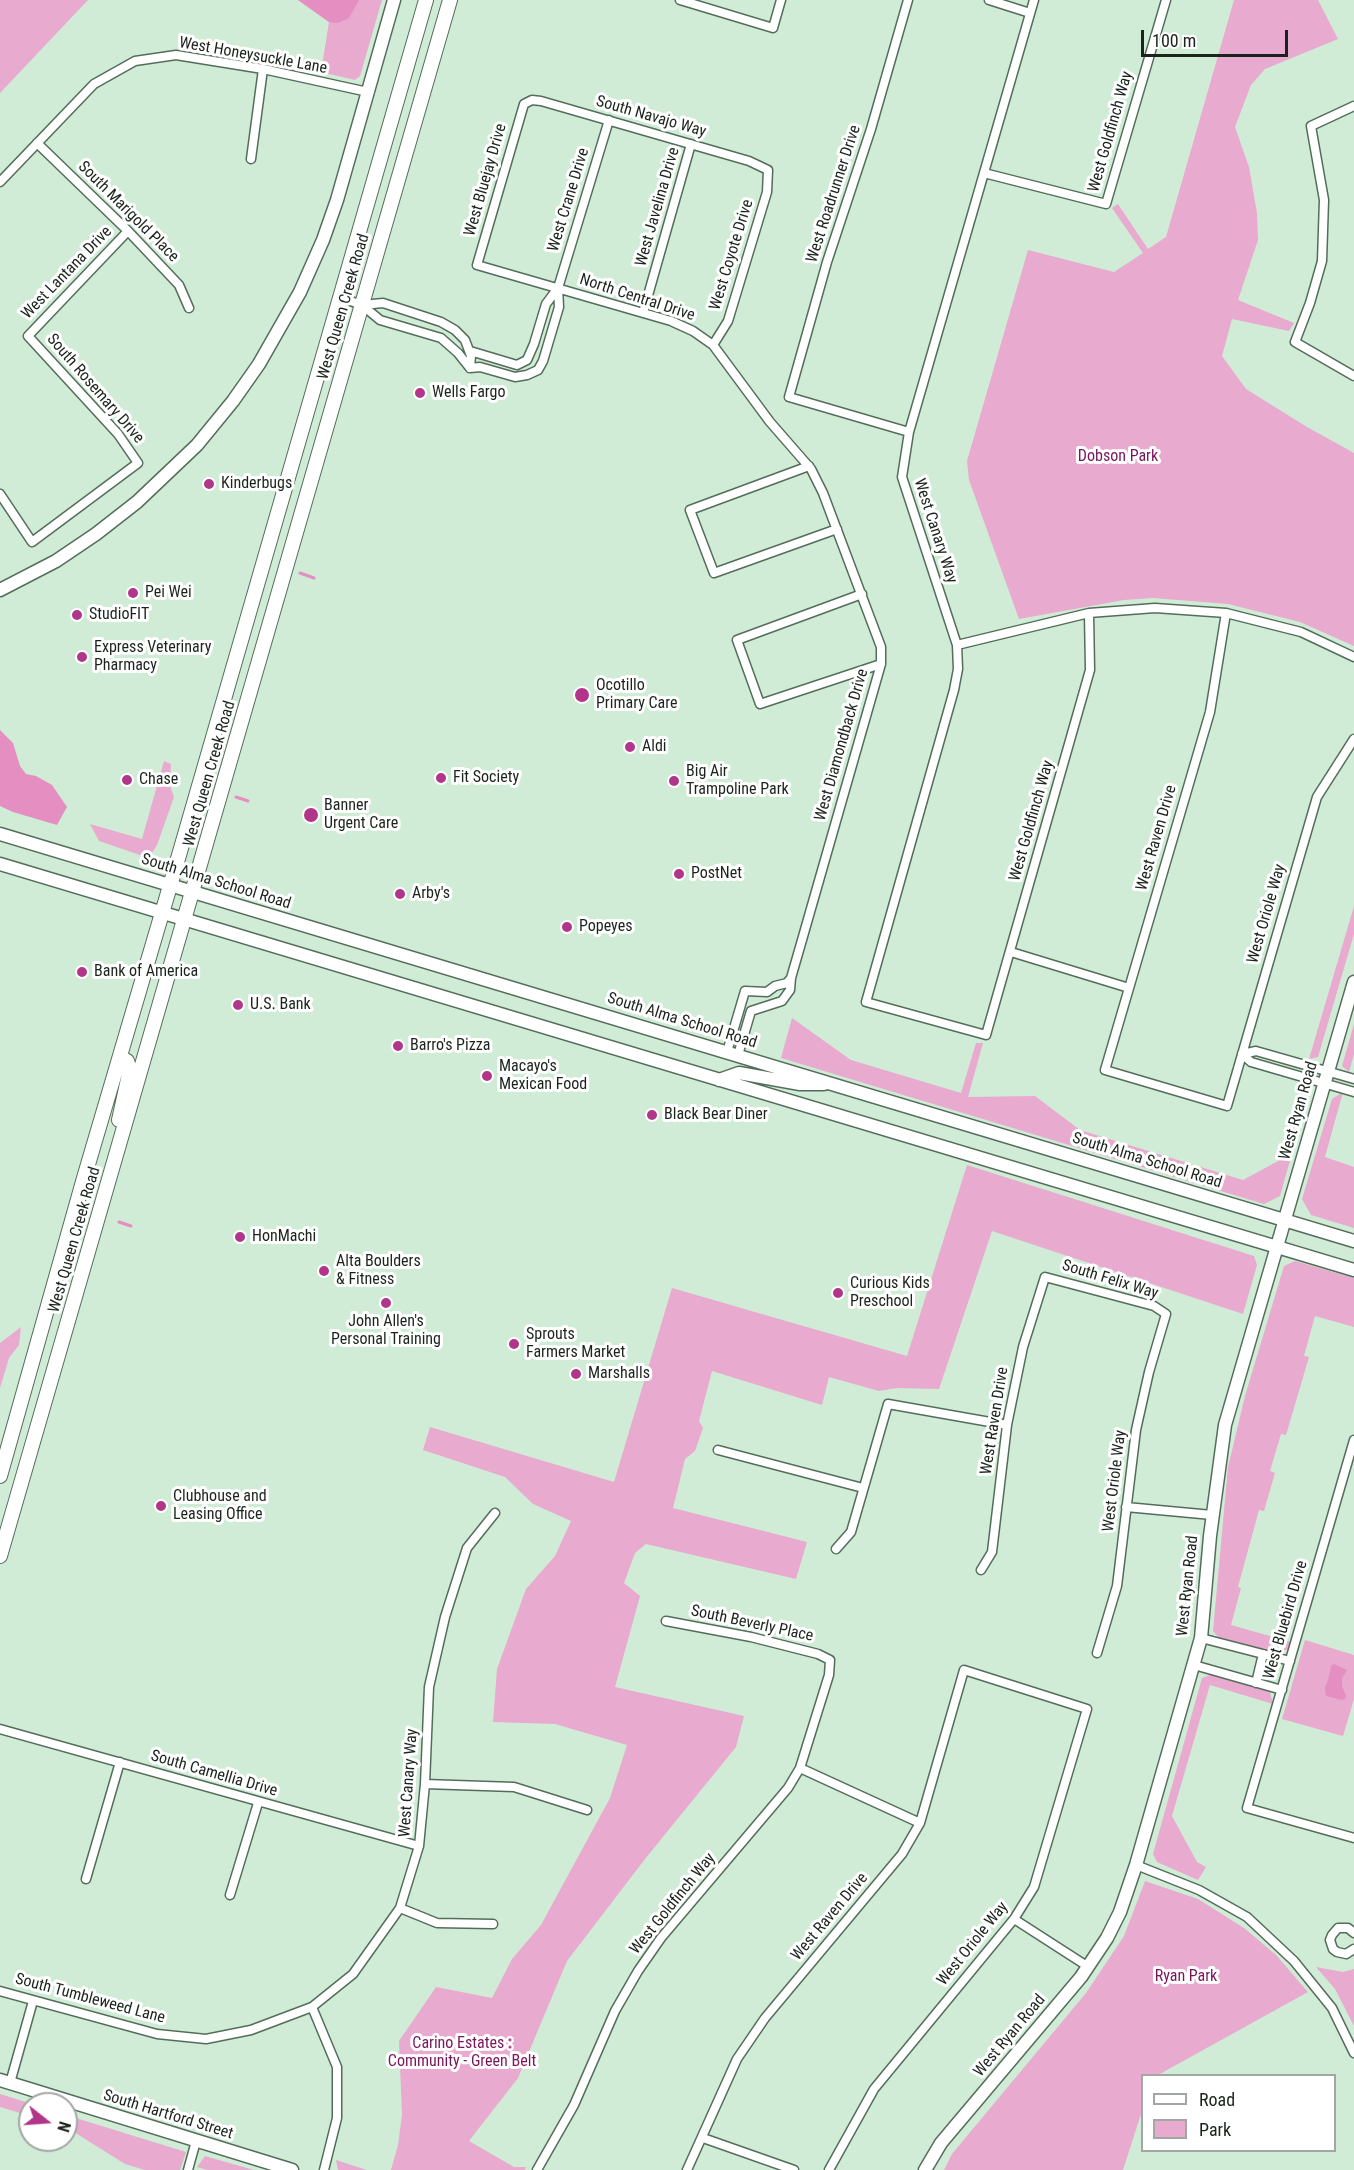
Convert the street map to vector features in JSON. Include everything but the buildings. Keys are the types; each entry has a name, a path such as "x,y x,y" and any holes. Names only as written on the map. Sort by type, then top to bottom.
{"main road":[{"path":"0,590 56,561 137,502 197,445 233,401 259,364 316,257 337,200 394,0"},
{"name":"West Queen Creek Road","path":"0,1476 426,0"},
{"name":"West Queen Creek Road","path":"0,1556 450,0"},
{"name":"South Alma School Road","path":"0,834 838,1084 1354,1241"},
{"path":"0,864 1354,1270"},
{"name":"West Ryan Road","path":"925,2170 941,2143 1081,1977 1107,1938 1120,1912 1136,1865 1201,1638 1212,1515 1225,1425 1354,982"},
{"path":"115,1161 120,1114 130,1070 127,1061 120,1057"},
{"path":"719,1080 739,1073 800,1084 838,1084"},
{"name":"South Hartford Street","path":"5,2082 292,2170"}],"street":[{"path":"680,0 773,28 781,0"},
{"name":"West Roadrunner Drive","path":"908,0 871,129 827,262 789,397 909,432"},
{"path":"989,0 1030,14"},
{"name":"West Canary Way","path":"986,1035 866,1002 958,669 957,645 902,477 909,432 1034,0"},
{"name":"West Goldfinch Way","path":"984,173 1106,204 1166,0"},
{"name":"West Honeysuckle Lane","path":"0,182 94,84 135,61 176,55 263,69 368,92"},
{"path":"251,159 263,69"},
{"name":"South Navajo Way","path":"524,104 532,100 541,101 748,161 768,170"},
{"name":"West Bluejay Drive","path":"477,265 524,104"},
{"path":"1354,106 1311,126 1324,200 1322,261 1310,303 1295,342 1354,376"},
{"name":"West Crane Drive","path":"470,368 480,367 515,377 538,370 543,361 559,307 558,288 609,120"},
{"name":"South Marigold Place","path":"37,143 128,231 179,285 189,308"},
{"name":"West Javelina Drive","path":"644,313 691,144"},
{"name":"West Coyote Drive","path":"713,345 728,321 767,192 768,170"},
{"name":"West Lantana Drive","path":"28,336 128,231"},
{"name":"North Central Drive","path":"477,265 682,325 713,345 756,404"},
{"name":"West Crane Drive","path":"470,351 517,365 527,360 546,304 558,288"},
{"path":"339,297 362,304 383,303 441,322 455,330 465,340 471,356 470,368"},
{"path":"362,304 380,320 441,338 459,353 470,368"},
{"name":"South Rosemary Drive","path":"0,494 32,542 138,463 118,434 28,336"},
{"name":"West Diamondback Drive","path":"733,1053 754,1008 774,1005 782,1001 790,990 791,978 881,664 881,647 824,493 808,466 756,404"},
{"path":"808,466 690,510 714,573 837,529"},
{"path":"861,594 737,640 760,704 881,664"},
{"path":"957,645 1089,613 1155,608 1226,613 1301,632 1354,657"},
{"name":"West Goldfinch Way","path":"986,1035 1090,670 1089,613"},
{"name":"West Raven Drive","path":"1226,613 1210,712 1105,1070 1227,1106"},
{"name":"West Oriole Way","path":"1227,1106 1317,797 1354,739"},
{"path":"1011,952 1129,988"},
{"path":"733,1053 745,991 767,992 775,986 787,983 791,978"},
{"path":"1242,1054 1256,1051 1326,1077 1354,1092"},
{"path":"1242,1054 1251,1062 1326,1077 1354,1079"},
{"name":"West Raven Drive","path":"981,1570 992,1552 1007,1425 1023,1347 1045,1277"},
{"name":"South Felix Way","path":"1045,1277 1154,1306 1166,1314"},
{"name":"West Oriole Way","path":"1097,1653 1117,1586 1136,1430 1149,1372 1166,1314"},
{"path":"836,1549 850,1532 888,1404 1007,1425"},
{"name":"West Bluebird Drive","path":"1354,1440 1247,1808 1354,1838"},
{"path":"718,1450 863,1488"},
{"path":"1126,1507 1212,1515"},
{"name":"West Canary Way","path":"312,2007 353,1974 400,1908 420,1846 429,1687 445,1617 467,1548 495,1513"},
{"name":"South Beverly Place","path":"666,1621 751,1637 818,1654 830,1660"},
{"path":"1201,1638 1290,1661"},
{"path":"1256,1683 1263,1654"},
{"name":"West Goldfinch Way","path":"537,2170 574,2105 615,2011 638,1971 661,1938 788,1788 800,1768 829,1675 830,1660"},
{"path":"1194,1665 1282,1690"},
{"name":"West Raven Drive","path":"687,2170 737,2059 765,2018 902,1854 920,1823 964,1670 1087,1709"},
{"name":"West Oriole Way","path":"829,2170 874,2089 1014,1919 1034,1887 1087,1709"},
{"name":"South Camellia Drive","path":"0,1729 258,1803 420,1846"},
{"path":"86,1879 120,1762"},
{"path":"800,1768 920,1823"},
{"path":"425,1784 514,1787 587,1810"},
{"path":"230,1895 258,1803"},
{"path":"1136,1865 1200,1890 1248,1917 1294,1961 1332,2008 1354,2053"},
{"path":"400,1908 437,1923 493,1924"},
{"path":"1014,1919 1088,1966"},
{"path":"1354,1933 1348,1928 1338,1929 1330,1940 1333,1949 1342,1954 1354,1948"},
{"name":"South Tumbleweed Lane","path":"0,1991 157,2034 206,2038 251,2030 312,2007"},
{"path":"5,2082 33,2001"},
{"path":"312,2007 338,2067 337,2118 324,2170"},
{"path":"703,2138 794,2170"},
{"path":"188,2170 196,2141"}],"green space":[{"path":"0,0 88,0 0,93"},
{"path":"298,0 382,0 360,76 355,80 321,72 329,22"},
{"name":"Dobson Park","path":"1234,0 1318,0 1338,39 1265,69 1251,85 1235,127 1249,167 1257,213 1258,240 1238,300 1294,323 1289,331 1232,319 1222,356 1246,389 1354,453 1354,646 1300,622 1228,604 1153,598 1124,600 1019,619 969,480 967,461 1028,250 1114,272 1143,253 1112,208 1118,204 1148,249 1166,237"},
{"path":"164,761 171,764 170,786 174,797 152,853 140,855 99,841 90,824 142,839"},
{"path":"1354,906 1354,934 1318,1057 1309,1059"},
{"path":"792,1018 851,1060 961,1093 976,1043 983,1043 968,1097 1035,1096 1080,1130 1243,1180 1280,1160 1302,1084 1310,1090 1280,1196 1264,1204 781,1058"},
{"path":"1354,1024 1354,1054 1349,1072 1342,1066"},
{"path":"1343,1092 1325,1157 1354,1167 1354,1228 1311,1215 1302,1199 1332,1099"},
{"name":"Carino Estates : Community - Green Belt","path":"967,1165 1254,1256 1257,1265 1243,1314 992,1231 939,1389 897,1388 879,1391 829,1377 822,1405 712,1371 699,1421 703,1428 695,1451 685,1459 673,1508 807,1542 796,1579 646,1544 635,1553 624,1583 640,1596 615,1687 744,1716 736,1747 645,1859 567,1961 518,2078 469,2141 514,2167 526,2167 525,2170 391,2170 398,2145 402,2115 399,2041 436,1987 492,1998 512,1959 541,1925 610,1798 627,1745 555,1724 493,1722 497,1669 526,1589 555,1556 571,1521 533,1504 505,1477 423,1450 430,1427 614,1482 672,1288 907,1356"},
{"path":"1295,1261 1354,1278 1354,1327 1315,1316 1304,1356 1309,1357 1286,1435 1281,1434 1270,1471 1275,1473 1264,1511 1259,1510 1238,1587 1241,1588 1231,1625 1291,1642 1287,1650 1273,1652 1219,1638 1213,1631 1228,1467 1245,1396 1284,1266"},
{"path":"21,1327 19,1345 9,1358 0,1388 0,1343"},
{"path":"1305,1640 1354,1655 1354,1699 1343,1736 1282,1719"},
{"path":"1213,1674 1270,1692 1273,1704 1210,1685 1172,1816 1197,1862 1206,1867 1198,1880 1157,1862 1153,1854 1202,1678"},
{"name":"Ryan Park","path":"1145,1881 1198,1899 1244,1928 1276,1955 1308,1992 1160,2074 1141,2074 1141,2114 1123,2170 944,2170 952,2154 1086,1993 1124,1936"},
{"path":"1316,1967 1343,1972 1354,1969 1354,2026 1335,1989"},
{"path":"0,2094 18,2100 18,2112 0,2107"},
{"path":"78,2119 186,2152 180,2170 145,2170 125,2164 78,2135"},
{"path":"205,2156 254,2170 207,2170 197,2167"},
{"path":"336,2160 367,2170 338,2170"}],"shaded area":[{"path":"298,0 359,0 349,18 338,23 329,22"},
{"path":"0,730 13,743 20,766 26,774 36,776 52,785 67,807 57,825 0,806"},
{"path":"1334,1664 1347,1670 1342,1678 1346,1696 1342,1700 1326,1696 1325,1688 1331,1666"}],"waterway":[{"path":"300,573 314,578"},
{"path":"236,797 248,801"},
{"path":"119,1222 131,1226"}],"place":[{"name":"Wells Fargo","path":"420,393"},
{"name":"Kinderbugs","path":"209,484"},
{"name":"Pei Wei","path":"133,593"},
{"name":"StudioFIT","path":"77,615"},
{"name":"Express Veterinary Pharmacy","path":"82,657"},
{"name":"Ocotillo Primary Care","path":"582,695"},
{"name":"Aldi","path":"630,747"},
{"name":"Fit Society","path":"441,778"},
{"name":"Chase","path":"127,780"},
{"name":"Big Air Trampoline Park","path":"674,781"},
{"name":"Banner Urgent Care","path":"311,815"},
{"name":"PostNet","path":"679,874"},
{"name":"Arby's","path":"400,894"},
{"name":"Popeyes","path":"567,927"},
{"name":"Bank of America","path":"82,972"},
{"name":"U.S. Bank","path":"238,1005"},
{"name":"Barro's Pizza","path":"398,1046"},
{"name":"Macayo's Mexican Food","path":"487,1076"},
{"name":"Black Bear Diner","path":"652,1115"},
{"name":"HonMachi","path":"240,1237"},
{"name":"Alta Boulders & Fitness","path":"324,1271"},
{"name":"Curious Kids Preschool","path":"838,1293"},
{"name":"John Allen's Personal Training","path":"386,1303"},
{"name":"Sprouts Farmers Market","path":"514,1344"},
{"name":"Marshalls","path":"576,1374"},
{"name":"Clubhouse and Leasing Office","path":"161,1506"}]}
